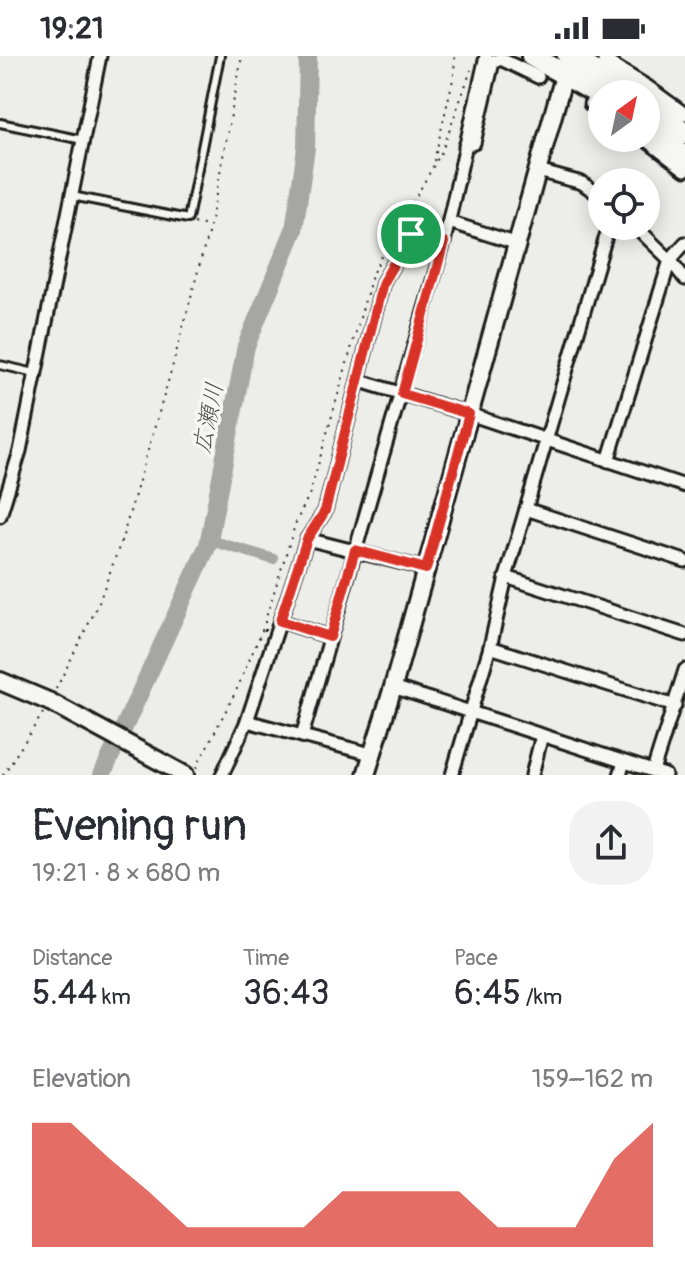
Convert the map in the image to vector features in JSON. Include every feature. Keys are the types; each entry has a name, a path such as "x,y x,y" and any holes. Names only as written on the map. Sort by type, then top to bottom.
{"highway":[{"path":"532,56 568,60 611,80"},
{"path":"568,60 588,89"},
{"path":"660,112 685,133"},
{"path":"660,140 684,163"}],"street":[{"path":"0,516 15,473 100,56"},
{"path":"302,736 444,242 486,56"},
{"path":"465,146 474,143 493,62 501,59 538,77"},
{"path":"366,775 568,60"},
{"path":"604,60 625,80"},
{"path":"660,103 685,114"},
{"path":"660,148 684,163"},
{"path":"538,171 588,185"},
{"path":"449,222 518,244"},
{"path":"222,775 247,721 307,539 325,511 383,282 411,234 444,242"},
{"path":"452,775 490,647 506,577 605,240"},
{"path":"649,240 685,279"},
{"path":"608,461 670,260 685,243"},
{"path":"360,381 685,486"},
{"path":"526,509 685,561"},
{"path":"307,539 426,569"},
{"path":"506,577 685,635"},
{"path":"280,621 330,637"},
{"path":"490,647 675,706"},
{"path":"393,687 659,773 685,670"},
{"path":"0,681 190,773"},
{"path":"247,721 371,754"},
{"path":"532,775 542,735"},
{"path":"620,775 624,762"}],"lane":[{"path":"72,196 188,219 220,56"},
{"path":"0,123 83,140"},
{"path":"0,365 36,374"}],"path":[{"path":"3,775 50,703 94,613 114,563 210,226 242,56"},
{"path":"433,166 454,75 455,56"},
{"path":"193,222 210,226"},
{"path":"190,773 236,691 265,621"}],"waterway":[{"name":"広瀬川","path":"102,775 208,545 246,346 294,230 306,148 308,56"},
{"path":"209,540 273,559"}],"route":[{"path":"411,234 444,242 402,394 469,414 426,569 355,550 330,637 280,621 307,539 325,511 383,282 411,234"}]}
